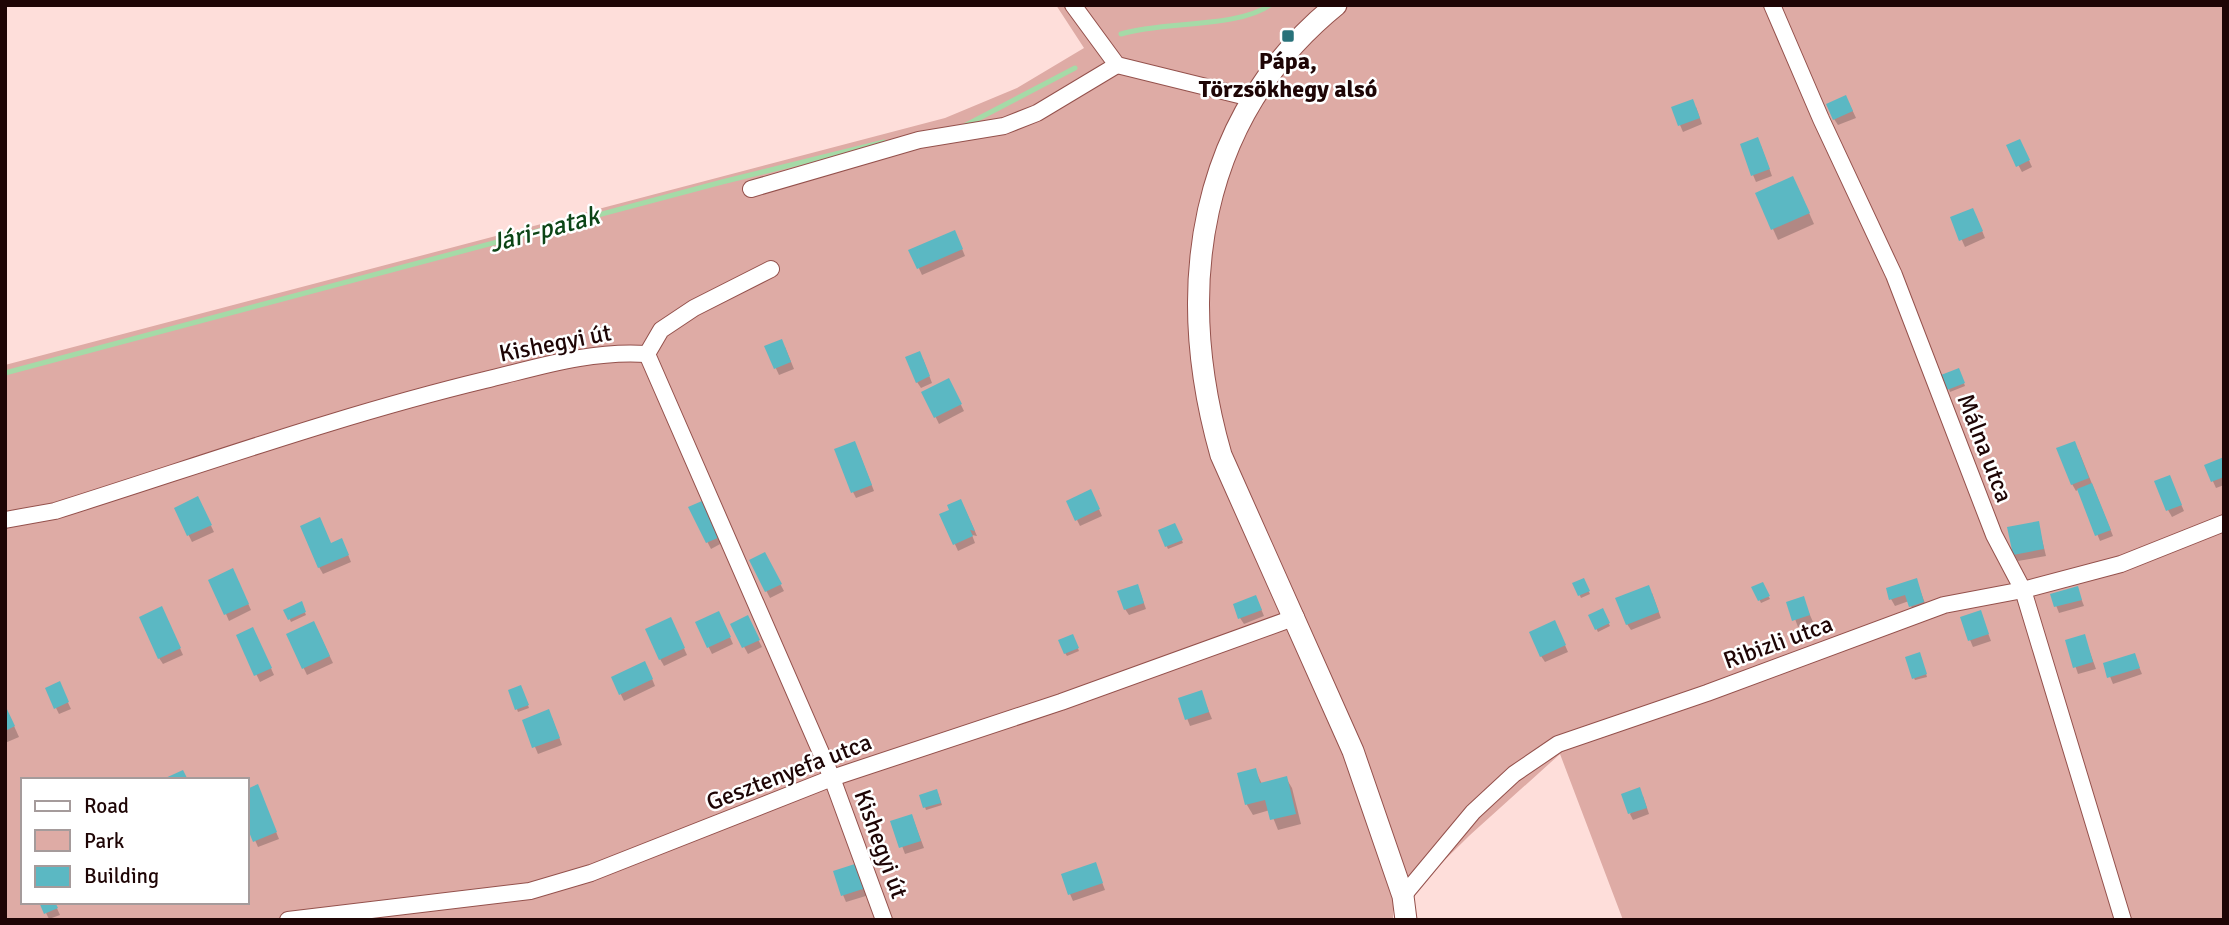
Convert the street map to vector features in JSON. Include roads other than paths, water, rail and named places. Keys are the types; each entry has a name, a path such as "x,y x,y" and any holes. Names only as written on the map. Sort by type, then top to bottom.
{"main road":[{"path":"1336,5 1283,57 1255,99 1229,148 1201,236 1196,293 1197,332 1208,409 1221,454 1296,617 1353,751 1403,896 1406,920"}],"street":[{"path":"1073,5 1117,65 1255,99"},
{"name":"Málna utca","path":"1772,5 1821,119 1894,275 1994,535 2023,590 2123,920"},
{"path":"751,189 919,140 1004,126 1037,113 1117,65"},
{"path":"646,354 661,330 694,308 771,269"},
{"name":"Kishegyi út","path":"5,520 55,511 413,398 582,357 613,352 646,354 832,778 884,920"},
{"name":"Ribizli utca","path":"1403,896 1473,812 1514,774 1558,744 1707,693 1944,605 2023,590 2122,564 2224,523"},
{"name":"Gesztenyefa utca","path":"288,920 530,891 591,873 832,778 1073,697 1296,617"}],"waterway":[{"name":"Jári-patak","path":"1121,34 1157,27 1220,21 1256,12 1270,5"},
{"name":"Jári-patak","path":"966,125 1075,68"},
{"name":"Jári-patak","path":"5,373 722,182 884,142"}],"place":[{"name":"Pápa, Törzsökhegy alsó","path":"1288,36"}]}
